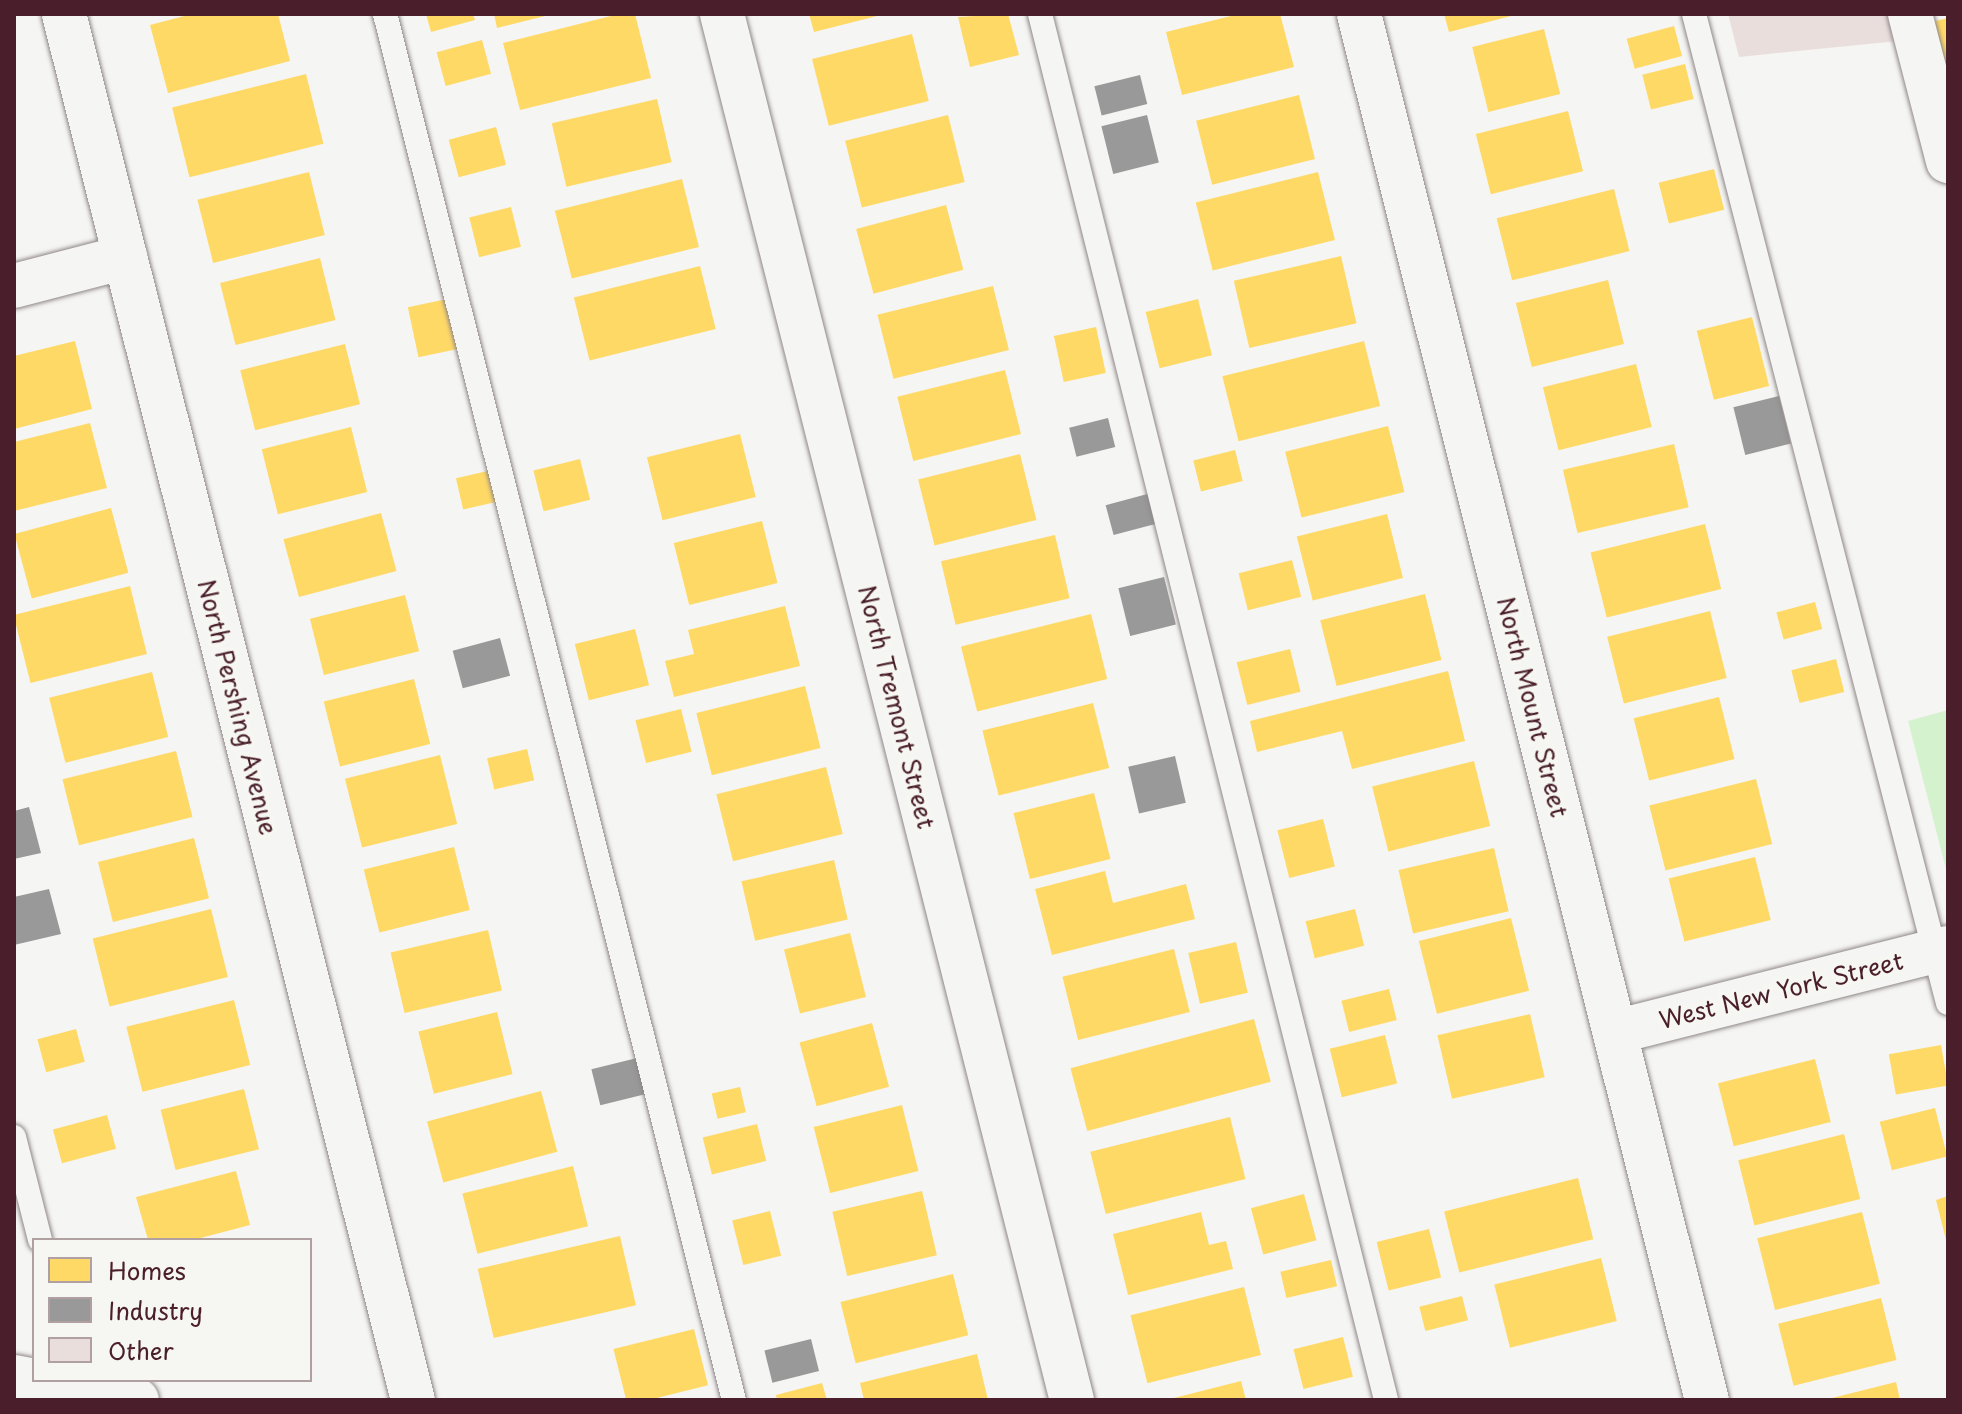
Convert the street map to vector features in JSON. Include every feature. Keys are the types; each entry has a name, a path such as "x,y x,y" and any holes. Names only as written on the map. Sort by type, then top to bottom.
{"street":[{"name":"North Pershing Avenue","path":"64,14 413,1400"},
{"name":"North Tremont Street","path":"722,14 1072,1400"},
{"name":"North Mount Street","path":"1359,14 1707,1400"},
{"path":"1910,14 1948,161"},
{"path":"14,286 125,257"},
{"name":"West New York Street","path":"1615,1032 1942,949"},
{"path":"54,1382 137,1400"}],"lane":[{"path":"385,14 734,1400"},
{"path":"1040,14 1386,1400"},
{"path":"1694,14 1942,949 1948,1003"},
{"path":"14,1137 39,1238"}],"green space":[{"path":"1948,710 1948,877 1908,721"}],"building: Homes":[{"path":"192,14 278,14 290,61 168,93 150,25"},
{"path":"426,14 473,14 475,20 431,32"},
{"path":"494,14 549,14 549,15 497,28"},
{"path":"619,14 635,14 651,78 520,110 503,43"},
{"path":"809,14 881,14 881,15 814,32"},
{"path":"1008,14 1019,55 970,67 958,17"},
{"path":"1239,14 1280,14 1294,67 1182,95 1166,32"},
{"path":"1444,14 1515,14 1515,15 1449,32"},
{"path":"1948,18 1948,87 1931,22"},
{"path":"1674,26 1682,56 1635,69 1627,39"},
{"path":"1544,29 1560,94 1488,112 1472,47"},
{"path":"912,34 929,101 829,126 812,59"},
{"path":"482,40 491,74 446,86 437,52"},
{"path":"1685,64 1694,99 1651,110 1642,75"},
{"path":"306,74 323,144 190,177 172,107"},
{"path":"1299,95 1315,159 1212,185 1196,121"},
{"path":"657,99 672,162 566,187 552,123"},
{"path":"1568,111 1583,171 1491,194 1476,134"},
{"path":"948,115 965,182 862,208 845,141"},
{"path":"496,127 506,165 459,177 449,140"},
{"path":"1714,169 1724,210 1669,224 1659,183"},
{"path":"309,172 325,235 213,263 197,200"},
{"path":"1318,172 1335,240 1213,270 1196,202"},
{"path":"682,179 699,247 572,279 555,211"},
{"path":"1614,189 1629,251 1512,280 1497,218"},
{"path":"946,205 963,270 874,294 856,229"},
{"path":"511,207 521,247 479,257 469,217"},
{"path":"1341,256 1357,323 1249,348 1234,281"},
{"path":"320,258 335,320 236,345 220,283"},
{"path":"700,266 716,329 590,361 574,297"},
{"path":"1608,280 1624,344 1532,367 1516,303"},
{"path":"993,286 1009,350 894,379 878,315"},
{"path":"447,299 458,349 418,357 408,307"},
{"path":"1198,299 1212,355 1160,368 1146,312"},
{"path":"1752,317 1769,386 1714,400 1697,331"},
{"path":"1096,327 1106,373 1064,382 1054,336"},
{"path":"75,341 92,409 14,429 14,356"},
{"path":"1364,341 1380,406 1239,441 1222,376"},
{"path":"345,344 360,404 255,430 240,370"},
{"path":"1636,364 1652,427 1559,450 1543,387"},
{"path":"1005,370 1021,434 913,461 897,397"},
{"path":"90,423 107,488 14,511 14,442"},
{"path":"1388,426 1404,492 1302,518 1285,452"},
{"path":"351,427 367,492 278,514 262,449"},
{"path":"740,434 756,497 663,520 647,457"},
{"path":"1674,444 1689,507 1578,533 1563,470"},
{"path":"1235,450 1243,481 1201,491 1193,460"},
{"path":"1020,454 1036,520 935,545 918,479"},
{"path":"580,459 590,500 544,511 533,471"},
{"path":"492,470 499,501 463,510 456,478"},
{"path":"111,508 128,573 32,599 14,534"},
{"path":"381,513 397,571 299,597 283,539"},
{"path":"1387,514 1403,578 1313,601 1297,536"},
{"path":"762,521 777,583 689,605 674,543"},
{"path":"1705,524 1721,589 1607,618 1591,553"},
{"path":"1055,535 1070,598 956,625 941,561"},
{"path":"1292,560 1301,597 1248,610 1239,573"},
{"path":"130,586 147,654 30,683 14,615"},
{"path":"1425,594 1441,660 1337,686 1320,620"},
{"path":"405,595 419,651 324,675 310,619"},
{"path":"1815,602 1822,629 1784,639 1776,612"},
{"path":"785,606 800,666 674,697 665,661 694,654 688,630"},
{"path":"1710,611 1727,678 1624,704 1607,637"},
{"path":"1091,614 1107,679 977,711 961,646"},
{"path":"635,629 649,685 589,700 575,644"},
{"path":"1290,649 1301,692 1247,705 1237,662"},
{"path":"1836,659 1844,692 1800,703 1791,670"},
{"path":"1448,671 1465,741 1352,769 1342,731 1257,752 1250,721"},
{"path":"152,672 168,737 65,763 49,698"},
{"path":"414,679 430,744 340,767 324,701"},
{"path":"805,686 820,748 712,775 696,713"},
{"path":"1719,697 1734,759 1649,780 1634,718"},
{"path":"1093,703 1109,768 999,796 982,731"},
{"path":"681,709 692,752 646,763 635,720"},
{"path":"527,749 534,780 494,789 487,758"},
{"path":"176,751 192,817 79,845 62,779"},
{"path":"440,755 457,824 362,848 345,779"},
{"path":"1474,761 1490,826 1388,851 1372,786"},
{"path":"826,767 843,834 733,861 716,794"},
{"path":"1756,779 1772,844 1665,871 1649,806"},
{"path":"1094,793 1110,859 1030,879 1013,813"},
{"path":"1323,819 1335,867 1289,878 1277,830"},
{"path":"194,838 209,898 113,922 98,862"},
{"path":"454,847 470,910 379,933 364,869"},
{"path":"1494,848 1509,911 1413,933 1399,870"},
{"path":"1755,857 1771,920 1684,942 1669,879"},
{"path":"834,860 848,919 755,941 741,881"},
{"path":"1105,871 1113,903 1186,884 1195,919 1052,955 1035,889"},
{"path":"211,909 228,977 110,1006 93,939"},
{"path":"1355,909 1364,946 1315,958 1306,921"},
{"path":"1511,918 1529,991 1437,1014 1419,941"},
{"path":"488,930 502,990 405,1013 391,952"},
{"path":"850,933 866,997 800,1013 784,949"},
{"path":"1236,942 1248,993 1200,1004 1188,953"},
{"path":"1174,949 1190,1012 1078,1040 1062,977"},
{"path":"1389,989 1397,1020 1349,1032 1341,1001"},
{"path":"234,1000 250,1065 143,1092 126,1027"},
{"path":"497,1012 512,1074 434,1094 418,1032"},
{"path":"1530,1014 1545,1077 1452,1099 1437,1035"},
{"path":"1254,1019 1271,1082 1087,1131 1070,1068"},
{"path":"872,1023 889,1087 817,1106 800,1042"},
{"path":"76,1029 85,1062 46,1072 37,1039"},
{"path":"1385,1035 1397,1084 1342,1097 1330,1049"},
{"path":"1941,1045 1948,1085 1896,1095 1889,1054"},
{"path":"1815,1059 1831,1122 1734,1146 1718,1083"},
{"path":"740,1087 746,1112 718,1119 712,1094"},
{"path":"244,1089 259,1149 176,1170 161,1110"},
{"path":"541,1091 557,1152 443,1182 427,1122"},
{"path":"902,1105 918,1171 830,1193 814,1127"},
{"path":"1935,1108 1947,1157 1892,1170 1880,1122"},
{"path":"107,1115 116,1149 62,1163 53,1129"},
{"path":"1230,1117 1245,1179 1106,1214 1090,1152"},
{"path":"757,1124 766,1161 712,1174 703,1138"},
{"path":"1844,1134 1860,1199 1754,1225 1738,1160"},
{"path":"573,1166 588,1226 477,1254 462,1194"},
{"path":"236,1171 250,1225 201,1238 147,1238 136,1197"},
{"path":"1578,1178 1593,1239 1459,1273 1444,1211"},
{"path":"922,1191 937,1255 847,1276 832,1212"},
{"path":"1304,1194 1316,1240 1263,1255 1251,1208"},
{"path":"1948,1196 1948,1244 1947,1244 1936,1200"},
{"path":"770,1211 781,1256 743,1265 732,1220"},
{"path":"1201,1212 1209,1245 1226,1241 1233,1269 1128,1295 1113,1234"},
{"path":"1862,1212 1880,1284 1775,1310 1757,1238"},
{"path":"1429,1229 1441,1278 1389,1291 1377,1242"},
{"path":"620,1236 636,1305 494,1338 478,1269"},
{"path":"1601,1258 1617,1321 1510,1348 1494,1285"},
{"path":"1331,1260 1337,1286 1286,1298 1280,1272"},
{"path":"953,1274 968,1335 856,1363 840,1302"},
{"path":"1244,1287 1261,1355 1147,1383 1130,1315"},
{"path":"1462,1296 1468,1320 1425,1331 1419,1307"},
{"path":"1881,1298 1896,1360 1794,1386 1778,1324"},
{"path":"694,1329 708,1385 649,1400 626,1400 613,1349"},
{"path":"1343,1337 1353,1377 1303,1389 1294,1349"},
{"path":"977,1354 988,1400 864,1400 860,1383"},
{"path":"1241,1381 1246,1400 1170,1400 1170,1399"},
{"path":"1896,1382 1900,1400 1828,1400 1828,1399"},
{"path":"822,1383 827,1400 777,1400 776,1395"}],"building: Industry":[{"path":"1140,75 1147,104 1102,115 1094,86"},
{"path":"1147,115 1159,163 1113,174 1101,126"},
{"path":"1779,396 1791,444 1745,455 1733,407"},
{"path":"1108,418 1115,447 1076,457 1069,428"},
{"path":"1151,493 1159,523 1114,535 1106,505"},
{"path":"1164,577 1176,625 1130,636 1118,588"},
{"path":"500,638 510,676 463,688 453,651"},
{"path":"1175,756 1186,803 1139,814 1128,767"},
{"path":"29,807 41,853 14,859 14,811"},
{"path":"49,889 61,934 14,945 14,897"},
{"path":"637,1058 646,1094 600,1105 591,1069"},
{"path":"811,1339 819,1371 772,1383 764,1351"}],"building: Other":[{"path":"1728,14 1891,14 1898,41 1739,57"}]}
